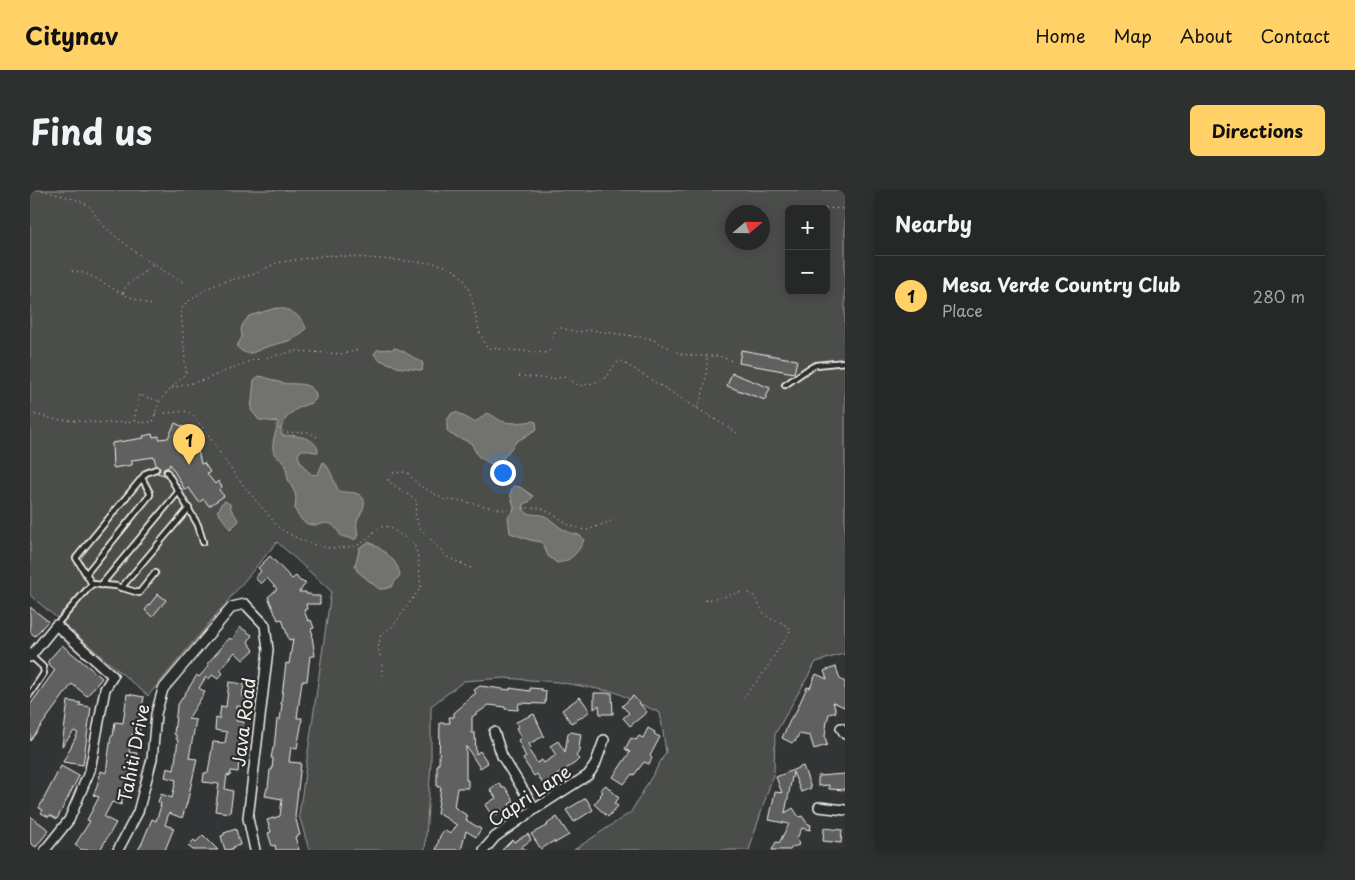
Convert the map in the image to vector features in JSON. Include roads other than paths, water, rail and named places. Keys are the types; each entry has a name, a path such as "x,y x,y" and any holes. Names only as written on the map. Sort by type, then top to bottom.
{"street":[{"name":"Tahiti Drive","path":"118,850 138,812 152,759 156,714 163,689 232,607 246,604"},
{"name":"Java Road","path":"246,604 265,625 268,650 248,818 255,850"},
{"path":"30,656 56,626 113,676 105,689 90,770 69,820 45,850"},
{"path":"494,732 502,756 535,809"},
{"name":"Capri Lane","path":"484,850 495,837 588,775 595,765 604,740"},
{"path":"819,807 845,810"}],"lane":[{"path":"785,385 816,365 845,362"},
{"path":"92,584 76,558 142,478 156,469"},
{"path":"167,472 198,525 203,542"},
{"path":"86,574 150,496 142,478"},
{"path":"101,585 179,491"},
{"path":"121,588 188,508"},
{"path":"92,584 121,588 139,593 156,573"},
{"path":"56,626 92,584"},
{"path":"30,656 43,667 44,673 30,694"}],"place":[{"name":"Mesa Verde Country Club","path":"189,465"}]}
